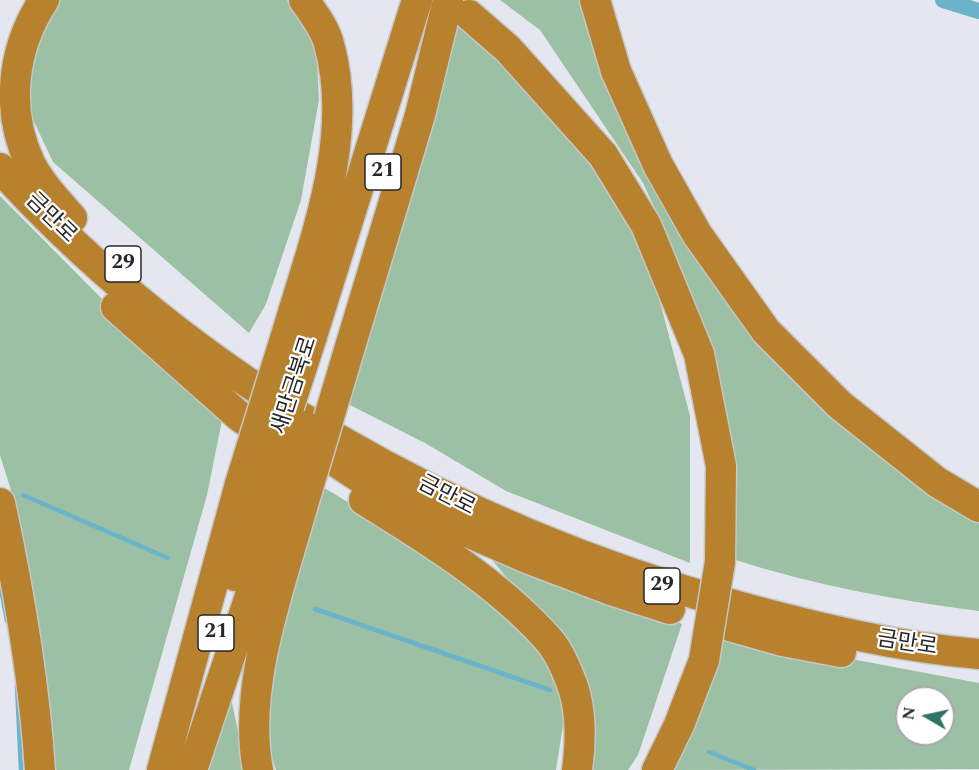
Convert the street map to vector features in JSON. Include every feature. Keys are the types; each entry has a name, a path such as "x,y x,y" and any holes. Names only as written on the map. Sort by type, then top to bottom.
{"highway":[{"name":"29","path":"44,0 32,18 19,51 15,86 18,127 30,163 50,193 84,232 198,328 365,456"},
{"path":"304,0 329,42 338,109 334,150 322,210 320,338"},
{"name":"새만금북로","path":"192,770 417,0"},
{"name":"새만금북로","path":"320,338 437,0"},
{"path":"595,0 616,71 658,165 697,234 766,331 840,405 937,482 979,507"},
{"path":"162,770 271,499 320,338 420,115 458,7 508,49 603,155 646,225 699,354 721,466 720,562 704,660 679,725 657,770"},
{"name":"금만로","path":"0,168 45,217 149,310 232,372 365,456 467,509 569,552 658,584 773,616 874,640 979,654"},
{"name":"금만로","path":"0,193 44,241 173,353 365,481 527,558 653,604 783,641 949,671 979,673"},
{"path":"108,298 240,417 471,573 513,605 549,640 571,680 579,716 577,770"},
{"path":"258,770 255,719 271,499"},
{"name":"새만금북로","path":"170,770 271,499"},
{"path":"0,503 25,633 40,770"}],"green space":[{"path":"56,0 287,0 316,41 319,100 301,200 266,304 249,333 53,162 27,107 33,49"},
{"path":"500,0 590,0 709,267 979,518 979,611 854,591 793,577 732,559 729,461 666,232 643,183 540,30"},
{"path":"459,18 599,167 653,275 690,416 690,563 506,491 425,443 344,402"},
{"path":"0,196 222,420 207,495 129,770 50,770 14,500 0,455"},
{"path":"321,486 363,511 483,594 545,656 565,712 556,770 276,770 264,732 282,615"},
{"path":"483,549 682,624 638,755 628,770 586,770 589,741 584,672"},
{"path":"718,634 979,683 979,769 669,770"},
{"path":"230,693 246,770 207,770"}],"waterway":[{"path":"943,0 979,11"},
{"path":"23,495 168,558"},
{"path":"0,583 7,621"},
{"path":"315,609 550,690"},
{"path":"17,686 21,770"},
{"path":"709,752 754,770"}]}
